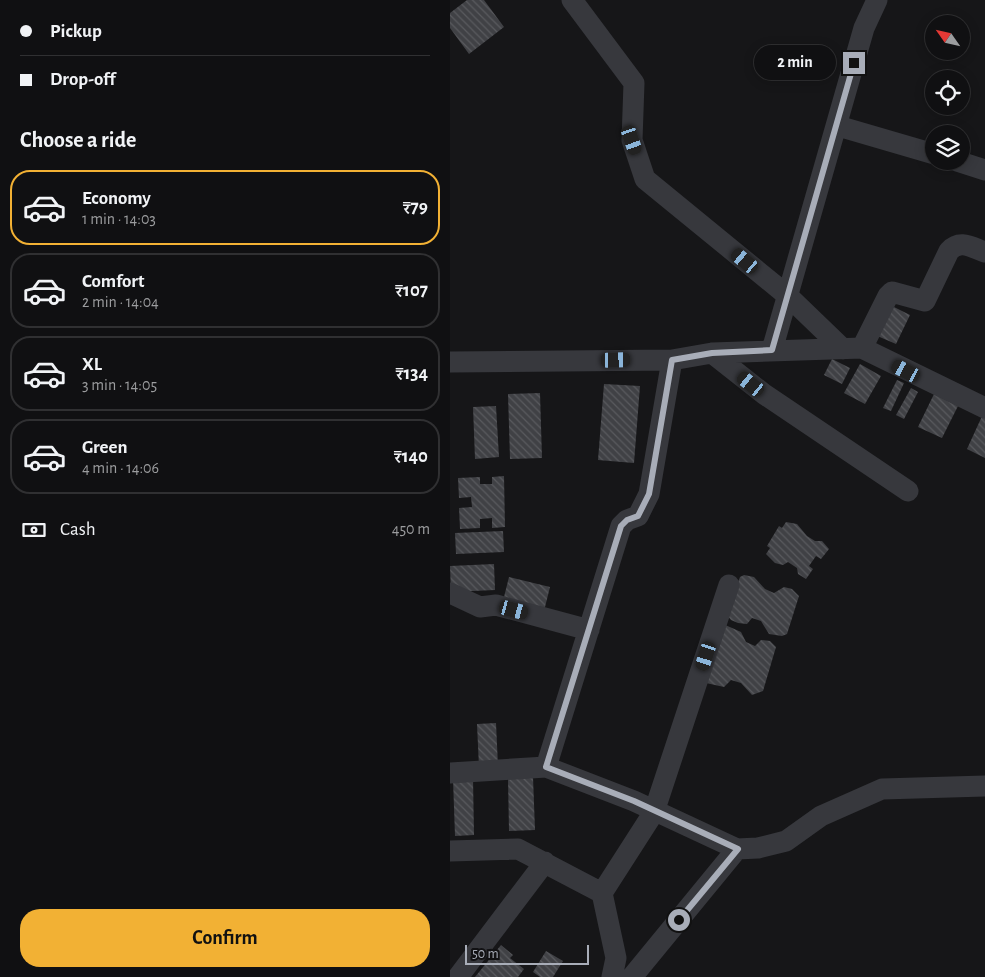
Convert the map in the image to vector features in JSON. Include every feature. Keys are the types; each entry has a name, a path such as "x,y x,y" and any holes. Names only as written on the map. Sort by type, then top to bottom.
{"street":[{"path":"572,0 634,83 632,140 645,179 852,348 985,408"},
{"path":"772,350 838,126 864,28 877,0"},
{"path":"838,126 925,151"},
{"path":"970,165 985,170"},
{"path":"852,348 892,292 925,300 949,251 954,245 960,244 985,252"},
{"path":"450,362 672,360 712,353 852,348"},
{"path":"712,353 764,394 908,491"},
{"path":"546,767 621,526 627,520 638,516 649,494 672,360"},
{"path":"612,977 616,958 602,893 654,812 729,585"},
{"path":"450,593 480,607 496,605 589,630"},
{"path":"450,772 546,767 634,801 654,812 738,849 758,848 786,841 821,816 882,789 984,786"},
{"path":"450,851 518,849 602,893"},
{"path":"632,977 738,849"},
{"path":"458,977 545,862"}],"building":[{"path":"467,0 484,0 504,27 469,54 450,28 450,13"},
{"path":"890,305 910,315 896,344 875,335"},
{"path":"832,359 850,368 842,384 824,375"},
{"path":"860,364 881,376 865,404 844,393"},
{"path":"897,380 904,383 891,411 883,408"},
{"path":"604,384 640,386 634,463 598,460"},
{"path":"911,388 918,392 904,419 896,415"},
{"path":"540,393 542,458 510,459 508,394"},
{"path":"934,394 958,406 942,438 918,427"},
{"path":"496,406 499,457 475,459 473,407"},
{"path":"983,414 985,415 985,458 967,449"},
{"path":"504,476 505,527 492,528 492,518 480,519 480,528 460,529 459,508 472,507 471,497 459,498 458,478 480,477 480,484 492,484 492,477"},
{"path":"786,522 797,524 807,536 815,541 822,541 829,549 821,559 816,556 809,566 813,569 806,579 798,574 797,568 788,562 783,565 775,563 766,554 770,548 767,546 779,526 782,528"},
{"path":"503,531 504,552 456,554 455,533"},
{"path":"494,564 495,590 451,592 450,566"},
{"path":"744,575 754,577 765,589 774,593 784,587 792,589 799,596 787,634 782,636 769,634 761,621 752,618 747,624 738,623 731,620 726,614 740,577"},
{"path":"509,577 550,587 544,611 503,601"},
{"path":"723,624 741,632 746,642 755,646 761,640 770,641 776,647 763,691 752,695 741,683 731,680 724,687 706,683"},
{"path":"496,723 498,766 479,767 477,724"},
{"path":"533,777 535,830 509,831 508,778"},
{"path":"473,778 474,835 455,836 453,779"},
{"path":"501,945 513,955 510,958 524,969 518,977 475,977"},
{"path":"546,951 563,961 553,977 540,977 533,972"}],"route":[{"path":"679,920 738,849 654,812 634,801 546,767 621,526 627,520 638,516 644,508 649,494 672,360 712,353 772,350 838,126 854,63"}]}
